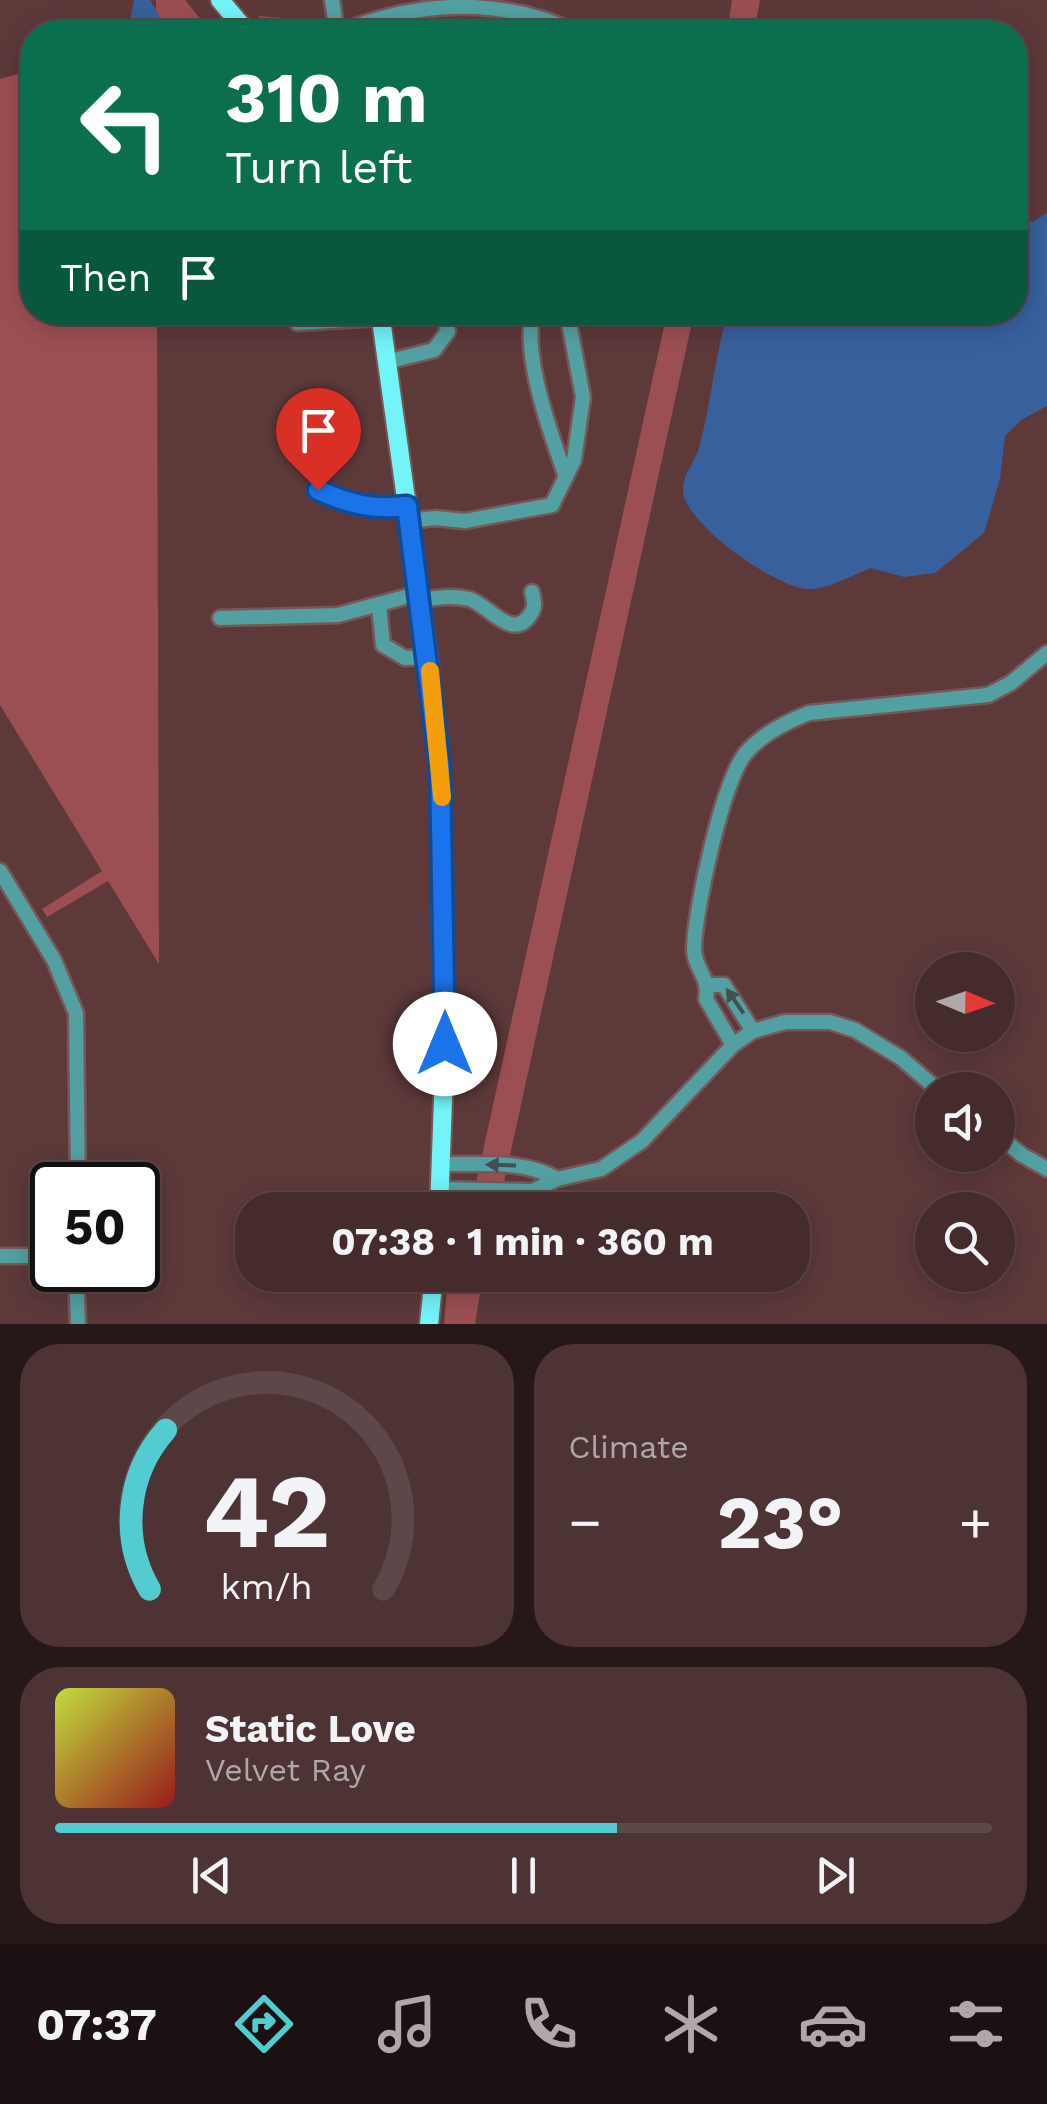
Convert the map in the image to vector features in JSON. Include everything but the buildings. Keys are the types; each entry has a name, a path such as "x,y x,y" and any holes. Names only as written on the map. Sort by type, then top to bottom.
{"main road":[{"path":"220,0 238,20"},
{"path":"381,325 438,741 444,842 441,1192"},
{"path":"429,1324 432,1292"}],"street":[{"path":"379,20 401,12 456,5 519,12 541,20"},
{"path":"386,362 434,350 448,331 447,325"},
{"path":"532,325 531,341 544,418 566,477"},
{"path":"318,490 353,506 465,521 552,505 574,460 583,398 569,325"},
{"path":"220,618 338,615 420,596 452,596 474,600 498,620 518,624 534,608 532,592"},
{"path":"379,606 383,645 405,658 428,656"},
{"path":"733,1045 706,999 708,984 694,951 698,916 729,783 746,753 784,722 810,713 988,694 1011,683 1047,653"},
{"path":"0,871 54,960 76,1014 78,1162"},
{"path":"708,984 724,986 754,1030"},
{"path":"441,1189 532,1191 557,1179 601,1169 642,1141 733,1045 754,1030 785,1022 830,1022 855,1030 917,1072"},
{"path":"1015,1150 1047,1169"},
{"path":"442,1164 516,1165 546,1172 557,1179"},
{"path":"0,1256 30,1256"},
{"path":"77,1292 78,1324"}],"shaded area":[{"path":"156,0 185,0 201,20 156,20"},
{"path":"732,0 760,0 756,20 729,20"},
{"path":"258,16 312,20 261,20"},
{"path":"20,73 20,325 157,325 159,964 108,881 47,917 42,909 102,871 0,705 0,79"},
{"path":"664,325 691,325 502,1192 474,1192"},
{"path":"447,1292 480,1292 475,1324 444,1324"}],"water":[{"path":"134,0 150,0 159,15 159,20 130,20"},
{"path":"1047,213 1047,406 1021,420 1005,436 1000,479 984,533 935,573 904,577 871,568 831,585 806,589 754,565 699,520 688,505 683,485 699,448 725,325 1028,325 1028,221 1033,222"}],"slow traffic":[{"path":"430,671 442,797"}],"route":[{"path":"318,490 353,506 407,506 440,768 445,1044"}]}
